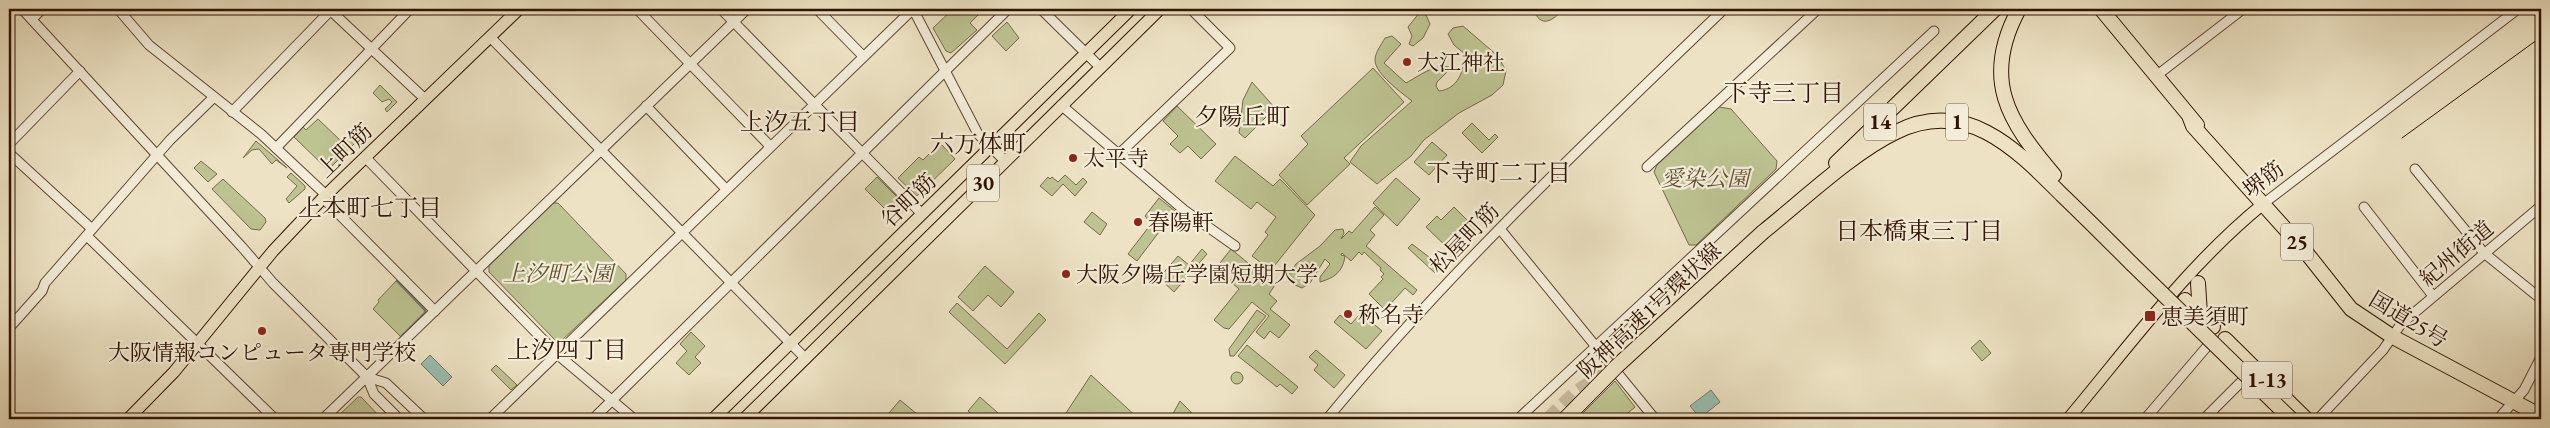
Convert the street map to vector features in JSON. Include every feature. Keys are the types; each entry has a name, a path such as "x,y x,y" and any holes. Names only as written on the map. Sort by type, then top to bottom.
{"highway":[{"name":"14","path":"1763,232 1994,9"},
{"path":"2019,9 2007,34 2002,62 2003,91 2011,116 2028,144 2132,264"},
{"name":"25","path":"2101,9 2196,123 2213,148 2263,204"},
{"name":"1","path":"1763,232 1886,137 1910,126 1949,121 1975,126 2012,147 2291,419"},
{"name":"国道25号","path":"2263,204 2351,309 2365,321 2541,416"},
{"name":"阪神高速1号環状線","path":"1565,419 1617,366 1763,232"},
{"path":"2198,283 2200,314"},
{"path":"2185,300 2213,327"},
{"name":"1-13","path":"2226,340 2306,419"}],"main road":[{"name":"谷町筋","path":"713,419 1131,9"},
{"name":"谷町筋","path":"744,419 1160,9"},
{"name":"上町筋","path":"128,419 158,390 273,250 365,157 490,37 512,11"},
{"name":"堺筋","path":"2068,419 2188,273 2219,241 2263,204"}],"street":[{"path":"22,9 260,268 367,377 374,394 399,419"},
{"path":"32,19 42,9"},
{"path":"118,9 149,45 276,148 435,311"},
{"path":"232,112 330,9 425,99"},
{"path":"276,148 410,9"},
{"path":"637,9 770,146"},
{"path":"721,9 922,214"},
{"path":"323,419 747,9"},
{"path":"817,9 864,56"},
{"path":"490,419 913,9 978,134 1005,161"},
{"path":"594,419 1008,9"},
{"path":"1041,9 1100,67"},
{"path":"1118,155 1230,48 1191,9"},
{"name":"松屋町筋","path":"1328,419 1431,300 1590,138 1724,9"},
{"path":"1647,167 1818,9"},
{"path":"2156,76 2243,9"},
{"name":"堺筋","path":"2263,204 2518,9"},
{"path":"1518,419 1934,31"},
{"path":"490,37 806,358"},
{"path":"9,144 80,71"},
{"path":"9,328 157,155 214,97"},
{"path":"1061,105 1184,210 1234,246"},
{"path":"646,106 726,189"},
{"path":"9,153 275,419"},
{"path":"365,157 558,354 634,419"},
{"path":"2415,169 2484,254 2541,299"},
{"name":"紀州街道","path":"2318,419 2393,337 2401,324 2541,206"},
{"path":"2364,207 2433,296"},
{"path":"1500,229 1655,419"},
{"path":"2145,419 2210,343"},
{"path":"2498,419 2524,390 2541,356"},
{"path":"367,377 386,383 424,419"},
{"path":"2204,419 2245,378"}],"green space":[{"path":"953,9 973,9 979,14 970,23 977,30 951,53 946,51 933,28"},
{"path":"1533,9 1564,9 1551,20 1543,21 1536,15"},
{"path":"1420,12 1426,15 1430,24 1423,38 1413,46 1409,44 1412,36 1408,27"},
{"path":"1007,22 1019,38 1006,51 992,36"},
{"path":"1463,26 1498,56 1506,71 1503,85 1492,95 1459,113 1424,140 1411,156 1377,184 1350,162 1361,146 1412,101 1379,71 1375,60 1378,49 1385,38 1392,36 1401,44 1384,63 1406,83 1432,69 1449,67 1450,69 1437,82 1436,86 1439,91 1446,90 1459,78 1465,54 1454,45 1448,34 1453,28"},
{"path":"1373,68 1404,102 1344,158 1350,164 1307,205 1279,175 1308,144 1301,136"},
{"path":"1252,82 1275,108 1245,138 1239,133 1243,100"},
{"path":"380,85 397,102 387,112 385,109 392,102 389,99 382,102 373,93"},
{"path":"1177,106 1216,144 1201,159 1188,146 1180,153 1170,144 1178,136 1163,121"},
{"name":"愛染公園","path":"1719,107 1731,109 1777,161 1776,169 1696,245 1689,245 1654,172 1657,165"},
{"path":"318,119 341,141 359,124 366,132 328,170 294,137 303,127 306,130"},
{"path":"1472,123 1489,140 1495,134 1498,137 1482,153 1462,133"},
{"path":"256,141 287,168 276,160 272,164 259,149 252,150 243,158"},
{"path":"1432,142 1447,155 1429,175 1414,162"},
{"path":"940,143 955,159 917,196 898,178 919,157 923,160"},
{"path":"1235,156 1273,186 1280,179 1315,215 1271,270 1252,256 1268,235 1265,232 1276,217 1257,202 1251,209 1215,181"},
{"path":"201,161 217,174 208,182 194,168"},
{"path":"291,173 305,186 305,189 289,203 286,199 297,186 287,177"},
{"path":"1065,175 1076,185 1083,178 1087,182 1075,196 1063,184 1052,196 1040,186 1048,177 1050,179 1052,177 1058,182"},
{"path":"877,177 907,207 899,214 895,211 891,215 865,189"},
{"path":"1396,178 1420,199 1397,226 1373,203"},
{"path":"223,179 265,218 266,222 260,230 251,229 212,189"},
{"path":"1159,198 1175,211 1137,261 1128,254 1151,224 1145,216"},
{"name":"上汐町公園","path":"553,203 558,203 626,274 626,280 561,341 556,341 489,272 489,266"},
{"path":"1375,207 1384,215 1370,230 1375,235 1366,246 1417,290 1413,295 1405,288 1385,310 1369,294 1383,279 1381,277 1384,274 1380,270 1381,268 1364,252 1362,255 1359,252 1351,261 1342,253 1341,255 1345,256 1344,262 1337,274 1320,282 1320,277 1330,264 1325,259 1310,283 1302,288 1288,282 1290,273 1296,264 1320,246 1335,230 1343,229 1344,233 1341,239 1349,231 1352,233"},
{"path":"1454,207 1476,229 1453,253 1426,227 1437,216 1441,220"},
{"path":"1092,212 1107,224 1100,235 1084,222"},
{"path":"1412,244 1442,267 1435,273 1408,248"},
{"path":"1202,249 1207,254 1174,292 1159,278 1178,256 1189,265"},
{"path":"1231,249 1275,285 1269,294 1277,301 1270,309 1290,325 1279,338 1270,331 1264,339 1256,332 1269,316 1252,302 1229,329 1224,328 1214,320 1239,289 1230,281 1234,275 1220,263"},
{"path":"985,266 1014,292 1001,307 988,295 973,311 958,297"},
{"path":"397,280 426,310 401,337 373,309 379,302 378,300"},
{"path":"957,303 1007,349 1039,313 1046,320 1005,364 949,312"},
{"path":"1257,310 1266,316 1234,356 1230,356 1229,349"},
{"path":"1361,313 1382,331 1366,349 1334,322 1340,315 1351,324"},
{"path":"691,332 705,346 695,357 701,363 689,375 676,363 687,351 680,344"},
{"path":"1980,340 1991,353 1982,361 1971,348"},
{"path":"1247,345 1298,387 1292,394 1280,384 1277,387 1238,356"},
{"path":"1316,350 1345,375 1334,388 1314,370 1318,365 1309,357"},
{"path":"496,365 517,385 511,390 491,370"},
{"path":"1237,372 1243,378 1237,384 1231,378"},
{"path":"1091,375 1139,419 1062,419"},
{"path":"1615,381 1635,407 1621,419 1577,419"},
{"path":"358,397 361,397 382,419 335,419"},
{"path":"980,397 998,413 997,419 978,419 968,411"},
{"path":"900,400 917,414 913,419 884,419"},
{"path":"1180,401 1196,417 1194,419 1170,419"}],"shaded area":[{"path":"430,355 452,377 443,386 421,364"},
{"path":"1711,390 1720,402 1700,418 1690,406"}],"waterway":[{"path":"397,281 425,310 425,313 401,337"}],"tunnel":[{"path":"1548,419 1576,392 1606,373"}],"tram line":[{"path":"2402,138 2541,37"}],"place":[{"name":"大江神社","path":"1407,62"},
{"name":"太平寺","path":"1073,158"},
{"name":"春陽軒","path":"1138,222"},
{"name":"大阪夕陽丘学園短期大学","path":"1066,274"},
{"name":"称名寺","path":"1348,314"},
{"name":"恵美須町","path":"2150,316"},
{"name":"大阪情報コンピュータ専門学校","path":"262,331"}],"district":[{"name":"下寺三丁目","path":"1784,93"},
{"name":"夕陽丘町","path":"1242,117"},
{"name":"上汐五丁目","path":"800,122"},
{"name":"六万体町","path":"978,144"},
{"name":"下寺町二丁目","path":"1499,173"},
{"name":"上本町七丁目","path":"370,208"},
{"name":"日本橋東三丁目","path":"1919,231"},
{"name":"上汐四丁目","path":"567,350"}]}
